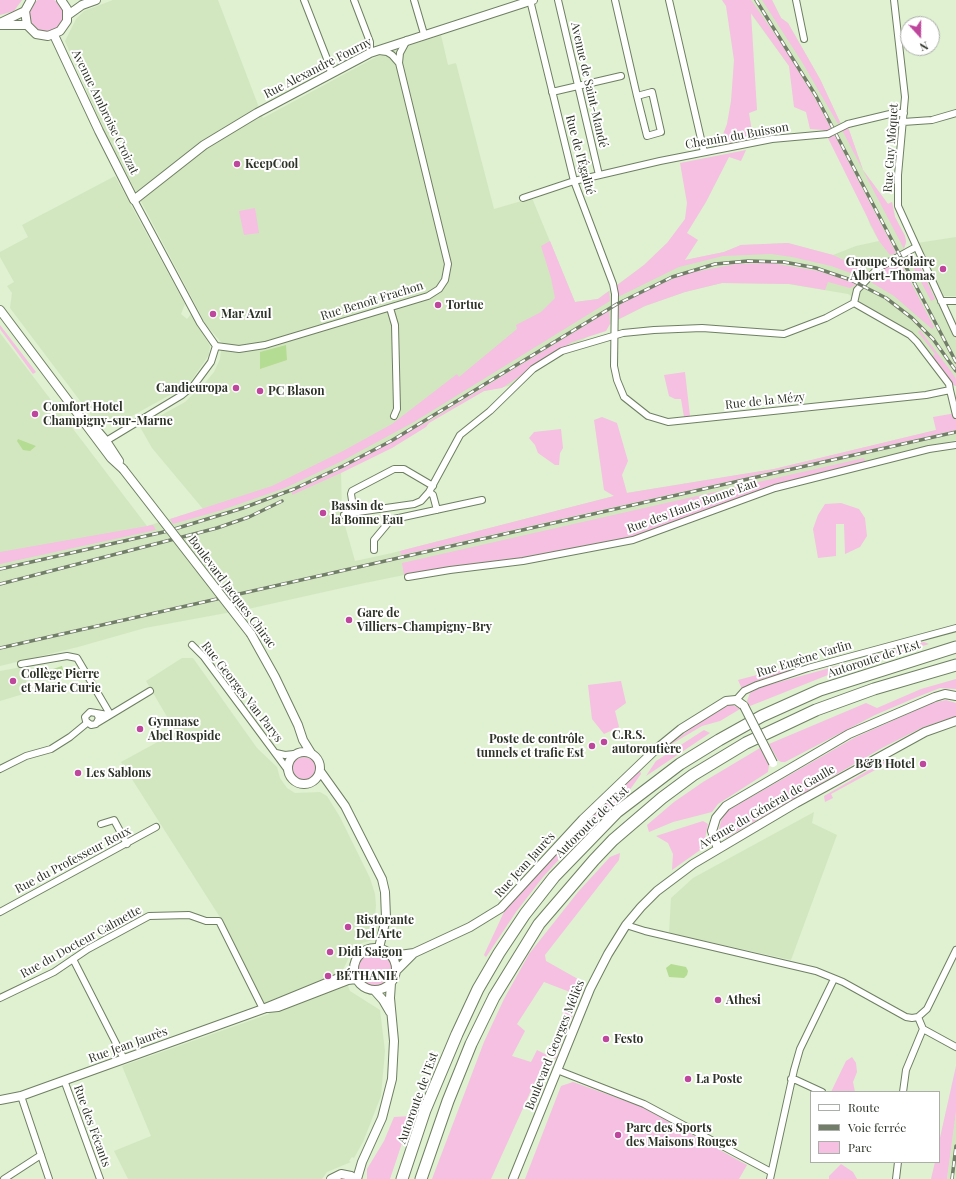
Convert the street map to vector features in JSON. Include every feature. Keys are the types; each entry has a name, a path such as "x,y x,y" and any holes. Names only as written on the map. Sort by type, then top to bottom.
{"highway":[{"name":"Autoroute de l’Est","path":"402,1179 428,1103 456,1034 482,983 525,914 554,877 608,822 650,785 680,764 718,740 762,716 820,690 872,672 956,647"},
{"path":"421,1179 448,1101 471,1044 494,997 539,924 613,840 662,798 693,775 746,743 816,710 874,689 956,665"}],"main road":[{"path":"0,24 25,11 32,0"},
{"path":"25,11 28,25 36,34 42,36 54,35 64,27 68,15 67,10 61,0"},
{"path":"68,15 82,5 96,0"},
{"name":"Rue Alexandre Fourny","path":"134,200 204,146 257,113 372,52 531,0"},
{"path":"0,24 28,25"},
{"name":"Avenue Ambroise Croizat","path":"54,35 99,131 134,200"},
{"path":"0,310 55,383 103,443"},
{"path":"55,383 74,401 85,420"},
{"path":"69,401 85,420"},
{"name":"Boulevard Jacques Chirac","path":"85,420 103,443 111,458 123,469 251,634 276,676 298,725 303,740 311,753 320,762 320,770 330,787 345,806 382,880 385,892 386,918 379,948"},
{"path":"718,849 712,830 720,811 726,806 787,768 849,734 897,712 935,697 945,694 956,696"},
{"path":"736,700 744,706 773,764 773,778"},
{"name":"Rue Eugène Varlin","path":"583,819 654,751 681,729 726,701 736,700"},
{"name":"Avenue du Général de Gaulle","path":"626,925 641,907 675,877 718,849 858,768 925,732 956,721"},
{"path":"303,740 289,762 288,769 291,778 296,782 303,784 322,784 330,787"},
{"path":"296,753 303,751 311,753"},
{"path":"773,764 780,768 787,768"},
{"path":"310,783 317,778 320,770"},
{"name":"Rue Jean Jaurès","path":"392,956 414,953 470,927 502,908 583,819"},
{"name":"Boulevard Georges Méliès","path":"513,1179 590,989 608,954 626,925"},
{"path":"391,983 384,989 375,991 366,989 356,979 354,969 357,959 362,953 372,948 379,948 392,956 396,964 396,971"},
{"name":"Rue Jean Jaurès","path":"391,983 396,971 414,953"},
{"name":"Rue Jean Jaurès","path":"0,1100 21,1096 263,1009 346,975 354,969"},
{"name":"Rue Jean Jaurès","path":"263,1009 278,1007 348,980 356,979"},
{"path":"347,1174 356,1179 362,1162 378,1129 390,1091 394,1048 390,998 391,983"},
{"path":"375,991 387,1005 392,1016"},
{"path":"330,1179 336,1175 347,1174 362,1162"}],"street":[{"path":"304,0 329,64 331,74"},
{"path":"354,0 370,42 372,52 387,52 400,63"},
{"path":"414,0 424,34"},
{"name":"Rue de l'Égalité","path":"531,0 574,182 613,284 615,294 614,337"},
{"name":"Avenue de Saint-Mandé","path":"558,0 599,175"},
{"path":"615,0 637,96 647,136 661,132 652,92 637,96"},
{"path":"669,0 704,152"},
{"path":"796,0 804,39"},
{"name":"Rue Guy Môquet","path":"894,0 905,97 898,175 898,206 956,333"},
{"path":"400,63 400,53 407,40"},
{"name":"Rue Benoît Frachon","path":"216,346 239,349 253,348 433,294 445,280 448,272 445,252 400,63"},
{"path":"552,92 621,76"},
{"name":"Chemin du Buisson","path":"523,198 599,175 745,144 828,134 848,124 894,113 904,113"},
{"path":"903,122 932,120 956,113"},
{"path":"103,443 176,398 194,385 211,362 216,346 200,323 134,200"},
{"path":"344,515 418,503 433,486 460,435 490,411 533,369 562,351 614,337 623,333 691,328 784,334 826,318 854,303 857,290 878,268 916,247"},
{"path":"941,301 956,301"},
{"path":"854,303 910,335 931,359 949,384 956,415"},
{"path":"390,308 395,325 397,409 394,416"},
{"name":"Rue de la Mézy","path":"614,337 614,366 617,380 624,397 648,416 668,422 926,395 950,390"},
{"name":"Rue des Hauts Bonne Eau","path":"408,577 523,561 633,540 775,488 929,449 956,445"},
{"path":"354,513 351,494 352,491 394,469 404,469 433,486"},
{"path":"429,492 433,495 437,510"},
{"path":"374,550 374,540 389,522 397,518 482,500"},
{"path":"395,507 397,518"},
{"name":"Rue Eugène Varlin","path":"736,700 744,691 757,685 808,668 956,628"},
{"name":"Rue Georges Van Parys","path":"192,645 204,658 288,769"},
{"path":"21,664 66,656 77,658 109,714"},
{"path":"87,723 91,725 97,723 106,718 109,714 150,691"},
{"path":"87,723 85,717 88,713 93,712 97,714 109,714"},
{"path":"97,714 99,718 97,723"},
{"path":"0,769 26,756 51,749 70,737 87,723"},
{"name":"Rue Georges Van Parys","path":"276,752 285,755 296,753"},
{"path":"101,824 114,820 127,844"},
{"name":"Rue du Professeur Roux","path":"0,912 156,827"},
{"name":"Rue du Docteur Calmette","path":"0,998 54,972 88,949 152,916 194,916 204,921 217,920 221,923 263,1009"},
{"path":"626,925 796,965 834,979 906,1017 918,1017 927,1009 956,950"},
{"path":"73,959 124,1059"},
{"path":"557,1070 644,1104 771,1176 791,1079 800,1049 834,979"},
{"path":"918,1017 923,1029 956,1047"},
{"path":"903,1091 906,1070 923,1029"},
{"path":"791,1079 820,1091"},
{"name":"Rue des Fécants","path":"64,1080 100,1179"},
{"path":"21,1096 49,1179"},
{"path":"4,1179 41,1155"},
{"path":"896,1179 898,1163"}],"shaded area":[{"path":"113,0 218,0 263,118 376,57 441,35 448,65 456,63 494,209 532,198 575,302 598,299 644,265 667,243 685,260 724,252 741,245 788,243 833,255 856,246 879,241 870,225 853,175 827,137 809,99 789,66 741,0 772,0 781,18 788,23 820,79 840,122 848,127 863,170 888,204 892,202 895,217 905,236 906,242 904,249 907,254 912,254 914,259 916,258 956,340 956,386 953,385 915,336 848,294 788,284 722,283 685,292 645,306 598,330 513,385 484,391 341,471 342,515 355,561 392,553 626,493 774,469 936,430 956,413 956,440 760,490 636,540 404,575 248,609 145,628 78,647 0,666 0,333 147,526 203,509 152,448 140,427 185,402 204,384 214,372 220,359 222,343 206,325 104,131 65,41 76,19 84,11"},
{"path":"115,176 185,304 181,314 187,319 191,314 210,346 209,355 191,381 177,391 114,426 96,422 10,308 12,293 7,286 14,282 0,257 0,252 28,237 22,225"},
{"name":"Groupe Scolaire Albert-Thomas","path":"956,237 956,296 943,296 917,243"},
{"path":"286,345 287,360 260,369 260,352"},
{"path":"18,439 36,446 30,451 23,450 17,441"},
{"path":"182,658 193,658 257,748 277,767 280,778 287,788 295,793 320,792 327,796 340,817 370,878 375,894 376,905 373,940 362,943 352,951 342,972 350,991 380,1010 385,1051 381,1096 363,1142 354,1158 352,1157 349,1161 351,1162 327,1172 322,1179 128,1179 114,1151 151,1136 122,1066 269,1014 223,922 121,762 176,732 146,681"},
{"path":"62,666 65,676 50,680 47,671"},
{"name":"Collège Pierre et Marie Curie","path":"22,667 30,692 0,701 0,671"},
{"path":"814,812 812,823 837,835 791,960 669,933 671,898 693,878"},
{"path":"671,964 686,967 688,971 687,975 684,978 669,977 666,968"},
{"path":"956,1112 956,1179 947,1179 952,1141"}],"green space":[{"path":"43,-1 49,-1 58,3 63,15 58,27 46,32 34,27 29,15 34,3"},
{"path":"0,0 22,0 14,11 0,15"},
{"path":"722,0 751,0 785,49 818,104 896,253 890,255 879,241 824,130 810,129 806,112 794,107 789,66 751,13 757,110 749,113 753,138 719,145 727,124 731,101 734,60 726,6"},
{"path":"762,0 772,0 781,18 788,23 820,79 840,122 838,124 802,62"},
{"path":"848,127 863,170 888,204 892,202 895,217 905,236 906,242 904,249 842,130"},
{"path":"746,150 741,161 729,157 706,202 687,233 698,240 685,260 724,252 741,245 788,243 833,255 868,271 862,277 831,266 771,254 723,256 679,267 618,297 616,286 644,265 667,243 685,219 687,203 680,163"},
{"path":"255,208 259,233 244,235 239,211"},
{"path":"550,241 575,302 598,299 609,291 610,301 414,422 342,461 285,488 222,510 173,524 170,519 272,486 343,451 392,424 457,374 459,377 517,329 516,325 541,312 555,298 551,278 541,246"},
{"path":"912,254 914,259 916,258 935,299 931,301 907,255"},
{"path":"898,258 934,327 932,329 894,296 869,281 882,269"},
{"path":"771,263 818,271 857,284 850,288 828,282 825,290 790,284 722,283 685,292 645,306 619,319 619,305 684,274 736,264"},
{"path":"609,311 610,324 606,331 572,342 502,388 484,391 429,423 426,427 392,448 292,495 292,492 341,469 427,422"},
{"path":"0,325 36,372 33,374 0,329"},
{"path":"920,330 953,374 956,379 956,386 953,385 932,357 935,354 918,332"},
{"path":"685,372 690,416 684,417 681,399 675,399 669,396 664,375"},
{"path":"956,413 956,430 401,555 400,551 614,496 604,490 594,420 602,417 617,423 628,461 622,475 627,493 774,469 936,430 933,417"},
{"path":"561,429 563,448 560,453 559,465 555,465 538,453 535,445 529,438 534,432"},
{"path":"864,458 866,463 760,490 636,540 519,562 404,575 402,563"},
{"path":"841,503 859,509 865,518 867,536 860,547 845,554 844,524 836,524 836,556 818,558 813,529 818,515 825,504"},
{"path":"153,525 156,530 0,564 0,552"},
{"path":"924,642 929,644 833,673 750,706 747,701 750,693 761,687"},
{"path":"787,667 789,671 760,680 742,689 738,680"},
{"path":"956,679 956,689 940,688 917,697 875,715 785,762 778,760 769,744 866,703 877,708 921,689"},
{"path":"621,681 626,703 615,711 619,727 604,734 592,719 588,685"},
{"path":"946,700 956,703 956,716 921,728 882,748 726,838 718,833 721,821 727,811 854,738 932,703"},
{"path":"731,704 740,709 720,721 702,726 665,748 701,721"},
{"path":"704,730 710,733 646,776 656,761"},
{"path":"760,748 769,765 768,772 718,804 712,812 673,822 649,832 647,825 674,802 703,782"},
{"path":"304,757 313,760 316,769 313,778 304,781 295,778 292,769 295,760"},
{"path":"888,759 894,762 891,767 888,763 831,794 833,798 825,802 824,796"},
{"path":"640,770 641,774 629,791 582,834 543,877 516,912 486,957 484,955 504,912 587,821"},
{"path":"703,821 708,824 703,848 672,870 673,854 668,843 656,836"},
{"path":"620,853 619,860 545,955 546,961 585,983 568,1028 559,1025 570,992 544,982 517,1024 525,1031 512,1056 531,1062 537,1050 547,1055 491,1179 432,1179 484,1042 504,999 529,954 578,892 610,857"},
{"path":"375,952 385,955 390,960 393,970 390,980 385,985 375,988 365,985 360,980 357,970 360,960 365,955"},
{"path":"554,1038 562,1041 556,1059 547,1055"},
{"path":"852,1057 856,1063 857,1072 853,1082 855,1091 831,1091 846,1061"},
{"path":"956,1066 956,1112 947,1179 931,1179 935,1163 940,1163 940,1138"},
{"name":"Parc des Sports des Maisons Rouges","path":"573,1082 640,1106 747,1165 739,1179 525,1179 561,1086"},
{"path":"411,1116 390,1179 367,1179 367,1169 384,1141 394,1117"},
{"path":"841,1164 853,1172 857,1179 829,1179 829,1176"}],"railway":[{"path":"756,0 816,96 956,362"},
{"path":"0,569 168,531 243,508 294,489 391,441 617,304 672,277 715,264 748,261 784,262 816,268 851,280 886,298 912,318 933,339 956,371"},
{"path":"0,648 956,432"},
{"path":"0,584 217,528 249,517 282,501"},
{"path":"952,1179 956,1146"}],"place":[{"name":"KeepCool","path":"237,164"},
{"name":"Groupe Scolaire Albert-Thomas","path":"943,269"},
{"name":"Tortue","path":"438,305"},
{"name":"Mar Azul","path":"213,314"},
{"name":"Candieuropa","path":"236,388"},
{"name":"PC Blason","path":"260,391"},
{"name":"Comfort Hotel Champigny-sur-Marne","path":"35,414"},
{"name":"Bassin de la Bonne Eau","path":"323,513"},
{"name":"Gare de Villiers-Champigny-Bry","path":"349,620"},
{"name":"Collège Pierre et Marie Curie","path":"13,681"},
{"name":"Gymnase Abel Rospide","path":"140,729"},
{"name":"C.R.S. autoroutière","path":"604,742"},
{"name":"Poste de contrôle tunnels et trafic Est","path":"592,746"},
{"name":"B&B Hotel","path":"923,764"},
{"name":"Les Sablons","path":"78,773"},
{"name":"Ristorante Del Arte","path":"348,927"},
{"name":"Didi Saigon","path":"330,952"},
{"name":"BÉTHANIE","path":"328,976"},
{"name":"Athesi","path":"718,1000"},
{"name":"Festo","path":"606,1039"},
{"name":"La Poste","path":"688,1079"},
{"name":"Parc des Sports des Maisons Rouges","path":"618,1135"}]}
